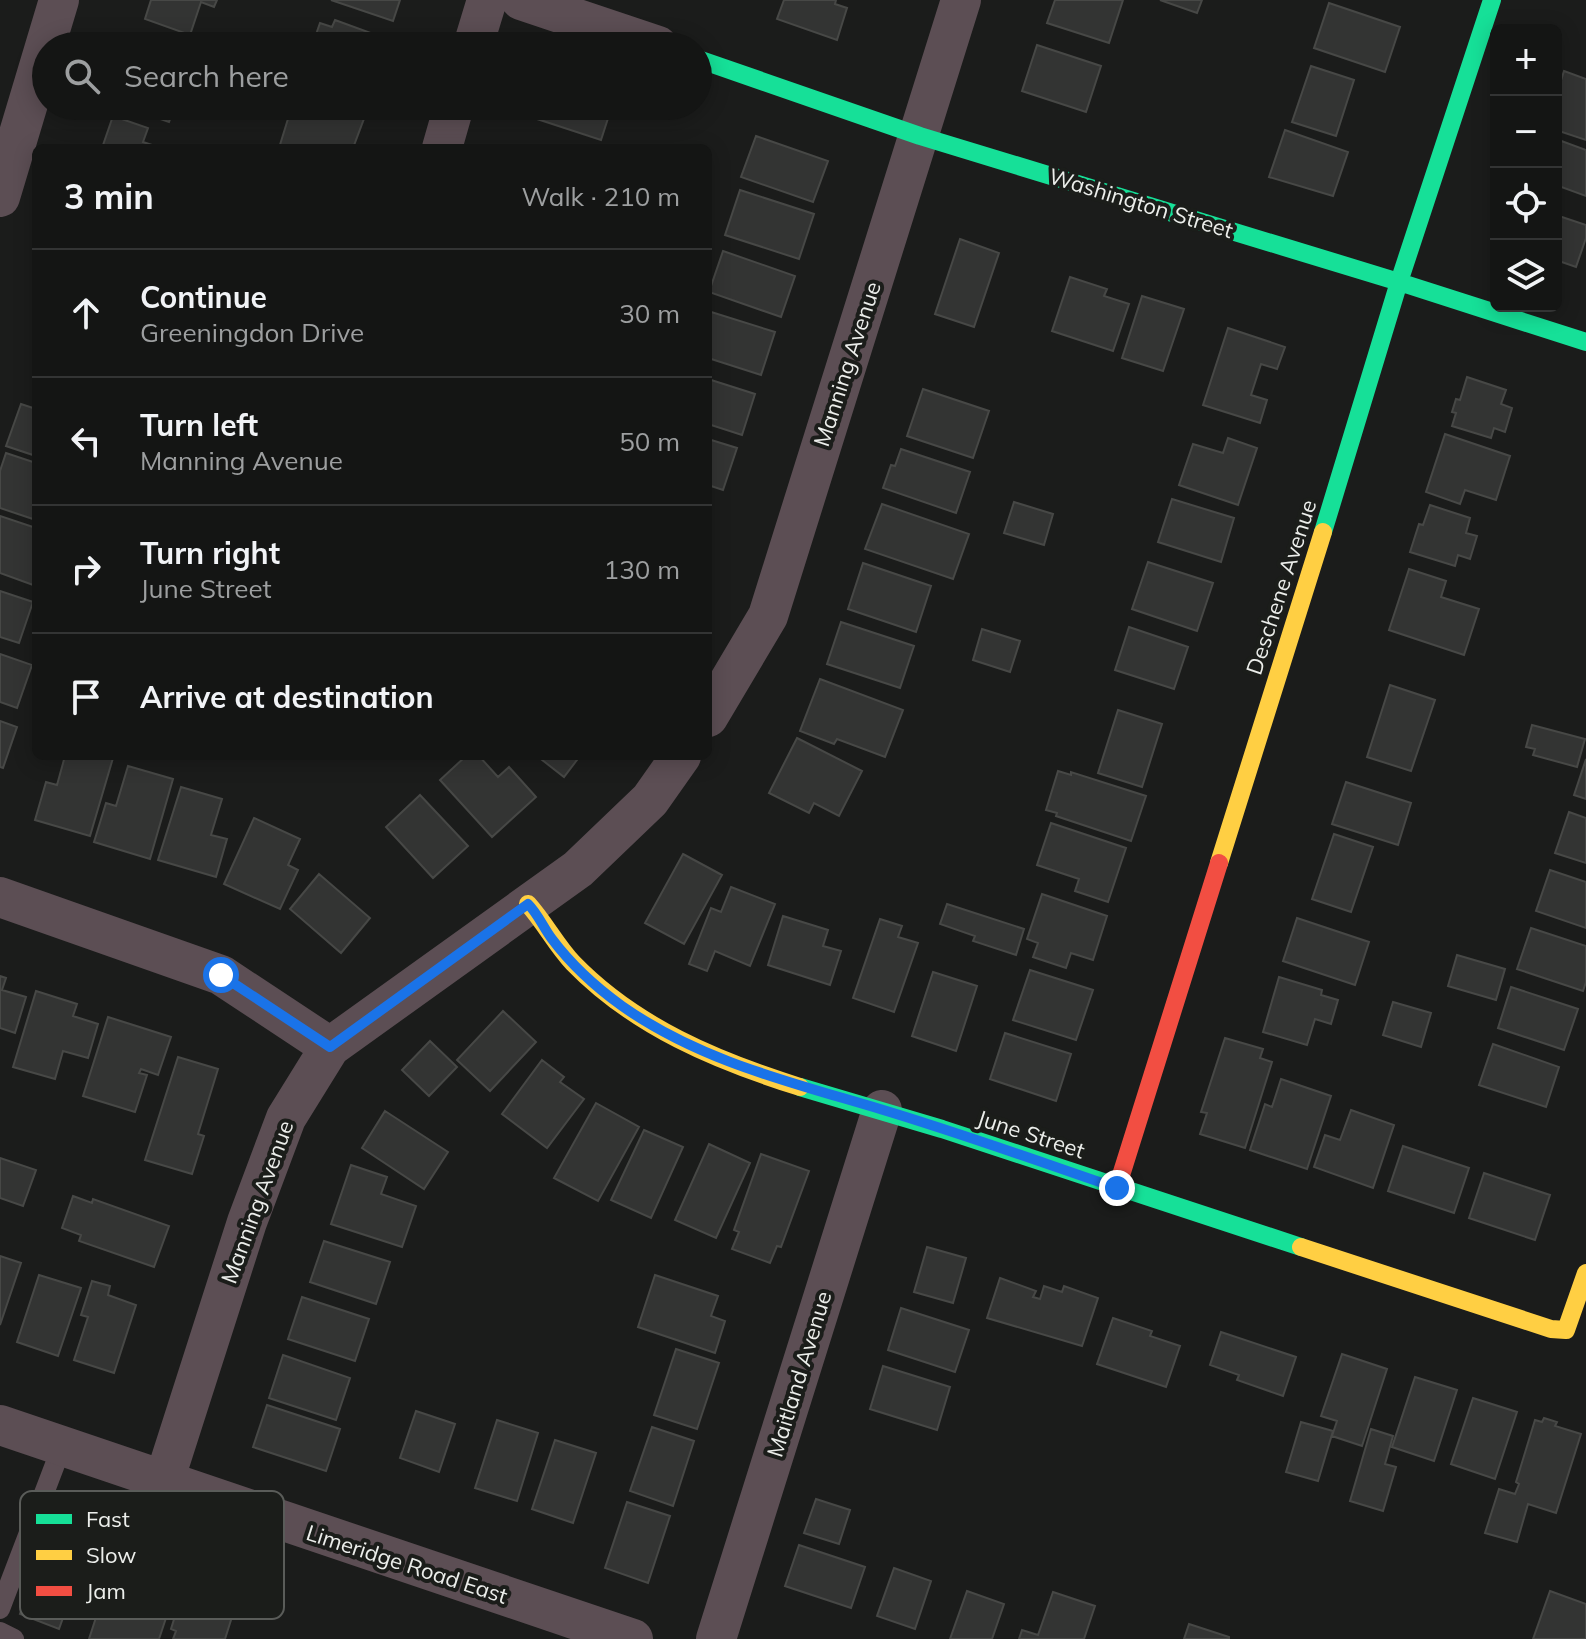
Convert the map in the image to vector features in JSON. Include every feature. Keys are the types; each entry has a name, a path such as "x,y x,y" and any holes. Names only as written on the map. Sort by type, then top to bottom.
{"street":[{"path":"49,32 59,0"},
{"path":"477,32 487,0"},
{"path":"521,0 616,32"},
{"name":"Manning Avenue","path":"712,710 768,616 961,0"},
{"name":"Deschene Avenue","path":"1117,1188 1378,358 1399,282 1492,0"},
{"name":"Washington Street","path":"712,64 920,136 1586,342"},
{"path":"0,197 32,90"},
{"path":"443,144 450,120"},
{"name":"Manning Avenue","path":"164,1481 247,1222 286,1118 330,1047 589,859 650,800 678,760"},
{"path":"0,897 221,975 330,1047"},
{"name":"June Street","path":"528,904 538,914 552,939 622,1006 702,1052 757,1073 882,1110 1551,1329 1566,1330 1586,1273"},
{"name":"Maitland Avenue","path":"716,1639 882,1110"},
{"name":"Limeridge Road East","path":"0,1425 194,1491"},
{"name":"Limeridge Road East","path":"284,1521 633,1639"}],"lane":[{"path":"45,1491 62,1446"},
{"path":"0,1609 20,1556"},
{"path":"0,1632 14,1639"}],"building":[{"path":"151,0 217,0 214,7 201,2 191,32 182,32 145,19"},
{"path":"331,0 400,0 393,21"},
{"path":"784,0 836,0 835,4 847,8 837,40 777,19"},
{"path":"1055,0 1123,0 1109,43 1047,23"},
{"path":"1160,0 1202,0 1197,13"},
{"path":"1329,3 1400,27 1385,72 1314,48"},
{"path":"335,20 368,32 317,32 320,23 332,27"},
{"path":"1037,45 1101,66 1086,112 1022,91"},
{"path":"1311,66 1354,80 1336,136 1292,122"},
{"path":"1564,71 1586,79 1586,140 1562,132"},
{"path":"112,120 125,120 148,128 143,142 149,144 103,144"},
{"path":"288,120 364,120 354,144 280,144"},
{"path":"540,120 607,120 601,140"},
{"path":"1285,130 1348,152 1333,196 1269,177"},
{"path":"756,136 828,161 813,202 741,177"},
{"path":"1562,141 1586,150 1586,196 1562,187"},
{"path":"740,190 814,214 799,259 725,235"},
{"path":"1562,217 1586,225 1586,238 1576,267 1562,262"},
{"path":"960,239 999,253 974,327 935,314"},
{"path":"723,251 795,276 781,317 712,293 712,283"},
{"path":"1070,277 1107,289 1104,296 1129,304 1113,351 1052,331"},
{"path":"1142,296 1184,309 1163,371 1122,358"},
{"path":"712,312 775,332 761,375 712,359"},
{"path":"1228,328 1285,347 1277,369 1261,364 1251,395 1267,400 1260,423 1203,405"},
{"path":"1467,377 1506,390 1501,404 1512,408 1505,432 1494,428 1491,438 1452,426 1456,413 1452,412 1456,399 1460,400"},
{"path":"712,380 755,394 742,435 712,425"},
{"path":"923,389 989,411 973,458 907,436"},
{"path":"21,404 32,408 32,455 6,446"},
{"path":"1445,434 1510,456 1496,500 1465,490 1460,504 1426,492"},
{"path":"1228,438 1257,448 1238,505 1179,485 1193,444 1223,453"},
{"path":"712,440 737,448 723,490 712,486"},
{"path":"901,449 970,472 956,513 883,488"},
{"path":"6,453 32,462 32,519 0,508 0,471"},
{"path":"1172,499 1234,518 1221,562 1158,542"},
{"path":"1014,502 1053,514 1044,545 1004,533"},
{"path":"882,504 969,534 953,579 865,549"},
{"path":"1430,505 1470,518 1466,533 1477,536 1470,559 1458,555 1455,566 1410,552 1419,524 1423,525"},
{"path":"0,516 32,527 32,585 0,573"},
{"path":"1148,562 1213,583 1197,631 1132,609"},
{"path":"863,563 931,586 916,632 848,609"},
{"path":"1409,569 1446,581 1441,597 1479,609 1464,655 1389,630"},
{"path":"0,591 32,602 19,643 0,637"},
{"path":"841,622 914,646 900,688 827,664"},
{"path":"1129,627 1188,647 1174,689 1115,670"},
{"path":"982,629 1020,641 1010,672 973,660"},
{"path":"0,654 32,665 17,708 0,702"},
{"path":"820,679 903,710 885,757 837,739 834,744 800,731"},
{"path":"1390,685 1435,700 1411,771 1367,757"},
{"path":"1118,710 1162,724 1142,787 1098,773"},
{"path":"0,721 17,727 3,768 0,767"},
{"path":"1532,725 1585,739 1577,767 1533,755 1535,749 1526,747"},
{"path":"797,738 862,771 839,816 814,803 809,813 769,793"},
{"path":"1586,759 1586,799 1574,795"},
{"path":"64,760 112,760 90,836 35,820 46,782 57,785"},
{"path":"462,760 483,760 498,777 509,767 536,797 492,837 440,780"},
{"path":"542,760 577,760 564,777"},
{"path":"128,766 173,779 150,859 94,842 106,803 116,806"},
{"path":"1058,771 1071,775 1071,772 1146,796 1131,841 1046,810"},
{"path":"1346,782 1411,803 1398,845 1332,824"},
{"path":"181,787 222,799 211,835 227,839 216,877 158,860"},
{"path":"420,795 468,846 433,878 386,827"},
{"path":"1569,812 1586,818 1586,863 1555,853"},
{"path":"254,818 300,839 288,865 298,870 280,909 224,884"},
{"path":"1051,823 1126,848 1108,902 1075,891 1079,879 1037,865"},
{"path":"1334,834 1373,847 1351,912 1312,899"},
{"path":"683,854 722,875 684,944 645,923"},
{"path":"1550,870 1586,882 1586,928 1536,911"},
{"path":"319,874 370,918 341,953 290,909"},
{"path":"731,887 775,904 750,966 715,951 707,971 689,964 711,908 721,912"},
{"path":"1042,894 1107,916 1093,960 1071,953 1066,968 1033,957 1038,943 1027,939"},
{"path":"947,904 1024,929 1016,955 973,941 975,936 940,924"},
{"path":"783,916 828,930 823,946 841,951 830,985 768,965"},
{"path":"1297,918 1369,942 1355,985 1283,961"},
{"path":"880,919 902,926 898,937 918,943 894,1012 853,998"},
{"path":"1531,928 1586,946 1583,991 1517,969"},
{"path":"1457,955 1505,969 1496,1000 1448,986"},
{"path":"1030,970 1093,990 1076,1040 1013,1020"},
{"path":"933,972 977,986 956,1051 912,1036"},
{"path":"0,976 6,978 2,990 26,997 15,1033 0,1028"},
{"path":"1279,977 1322,990 1321,995 1338,1000 1331,1024 1315,1019 1307,1045 1263,1032"},
{"path":"1511,987 1578,1009 1564,1050 1498,1028"},
{"path":"36,991 77,1004 73,1016 98,1024 88,1058 63,1051 55,1079 13,1067"},
{"path":"1393,1002 1431,1013 1421,1047 1383,1035"},
{"path":"503,1011 536,1042 490,1091 457,1060"},
{"path":"108,1017 171,1037 158,1075 141,1069 139,1073 147,1075 135,1112 83,1096"},
{"path":"1005,1033 1071,1054 1056,1101 990,1079"},
{"path":"1225,1038 1263,1049 1260,1058 1272,1062 1245,1148 1200,1134 1207,1113 1201,1112"},
{"path":"430,1041 457,1067 429,1096 402,1070"},
{"path":"1493,1044 1559,1067 1546,1107 1479,1085"},
{"path":"178,1057 218,1069 198,1134 204,1136 192,1174 145,1160"},
{"path":"542,1060 564,1077 560,1082 584,1099 547,1148 502,1114"},
{"path":"1281,1079 1331,1096 1307,1169 1250,1150 1265,1104 1272,1107"},
{"path":"596,1103 639,1127 598,1201 554,1178"},
{"path":"1351,1110 1394,1125 1373,1188 1314,1167 1325,1135 1340,1140"},
{"path":"385,1111 448,1152 424,1189 362,1148"},
{"path":"644,1130 683,1147 651,1218 611,1200"},
{"path":"709,1144 750,1163 716,1238 675,1220"},
{"path":"1403,1146 1469,1168 1454,1213 1388,1191"},
{"path":"761,1154 809,1171 781,1247 777,1246 770,1263 732,1249 739,1232 734,1230"},
{"path":"0,1158 36,1170 23,1206 0,1198"},
{"path":"351,1165 387,1177 381,1194 416,1206 402,1247 331,1224"},
{"path":"1484,1173 1550,1195 1535,1240 1469,1218"},
{"path":"73,1196 92,1203 93,1199 169,1226 154,1267 79,1241 81,1235 62,1228"},
{"path":"324,1241 390,1262 376,1304 310,1282"},
{"path":"927,1247 966,1258 953,1303 914,1292"},
{"path":"0,1256 21,1263 0,1325"},
{"path":"39,1275 81,1288 58,1356 17,1342"},
{"path":"655,1275 718,1296 711,1316 725,1321 715,1353 638,1327"},
{"path":"1000,1278 1036,1291 1033,1297 1040,1299 1044,1286 1062,1292 1064,1286 1098,1298 1082,1346 987,1318"},
{"path":"92,1281 110,1286 108,1295 136,1305 114,1373 74,1360 88,1317 81,1315"},
{"path":"302,1297 369,1319 355,1361 288,1339"},
{"path":"901,1308 969,1330 955,1372 888,1350"},
{"path":"1113,1318 1152,1331 1150,1336 1180,1346 1166,1387 1097,1364"},
{"path":"1221,1332 1296,1357 1283,1396 1237,1380 1239,1375 1210,1365"},
{"path":"676,1349 719,1363 697,1429 654,1415"},
{"path":"1342,1354 1387,1369 1362,1446 1332,1436 1337,1421 1321,1416"},
{"path":"283,1355 350,1378 336,1420 269,1398"},
{"path":"883,1366 950,1387 937,1430 870,1409"},
{"path":"1415,1377 1457,1390 1434,1461 1392,1447"},
{"path":"1473,1398 1517,1412 1495,1479 1451,1464"},
{"path":"267,1405 340,1429 326,1471 253,1447"},
{"path":"416,1411 455,1424 439,1472 400,1458"},
{"path":"1544,1418 1557,1422 1555,1426 1581,1434 1556,1513 1528,1504 1517,1542 1485,1533 1499,1489 1515,1494 1535,1420 1542,1422"},
{"path":"497,1420 538,1433 517,1501 475,1488"},
{"path":"1301,1422 1333,1431 1318,1481 1286,1472"},
{"path":"652,1427 694,1441 673,1506 630,1491"},
{"path":"1371,1429 1393,1436 1385,1464 1396,1467 1383,1511 1350,1501"},
{"path":"555,1440 596,1453 573,1523 532,1509"},
{"path":"816,1499 850,1510 839,1544 804,1533"},
{"path":"627,1502 670,1516 648,1583 605,1568"},
{"path":"799,1545 865,1567 851,1608 785,1586"},
{"path":"894,1568 931,1581 915,1629 877,1616"},
{"path":"967,1591 1004,1604 992,1639 950,1639"},
{"path":"1550,1591 1586,1604 1586,1639 1533,1639"},
{"path":"1053,1592 1095,1606 1084,1639 1019,1639 1022,1630 1038,1635"},
{"path":"33,1619 63,1619 59,1629"},
{"path":"95,1619 166,1619 159,1639 89,1639"},
{"path":"174,1619 231,1619 225,1639 173,1639 176,1631 171,1629"},
{"path":"1189,1624 1229,1637 1229,1639 1184,1639"}],"traffic: fast":[{"path":"1323,532 1399,282 1492,0"},
{"path":"712,64 920,136 1586,342"},
{"path":"800,1087 942,1129 1301,1247"}],"traffic: slow":[{"path":"1219,863 1323,532"},
{"path":"528,904 573,963 623,1006 650,1024 708,1053 800,1087"},
{"path":"1301,1247 1551,1329 1566,1330 1586,1273"}],"traffic: jam":[{"path":"1117,1188 1219,863"}],"route":[{"path":"221,975 330,1047 528,904 538,914 552,939 597,985 622,1006 702,1052 757,1073 882,1110 1117,1188"}]}
